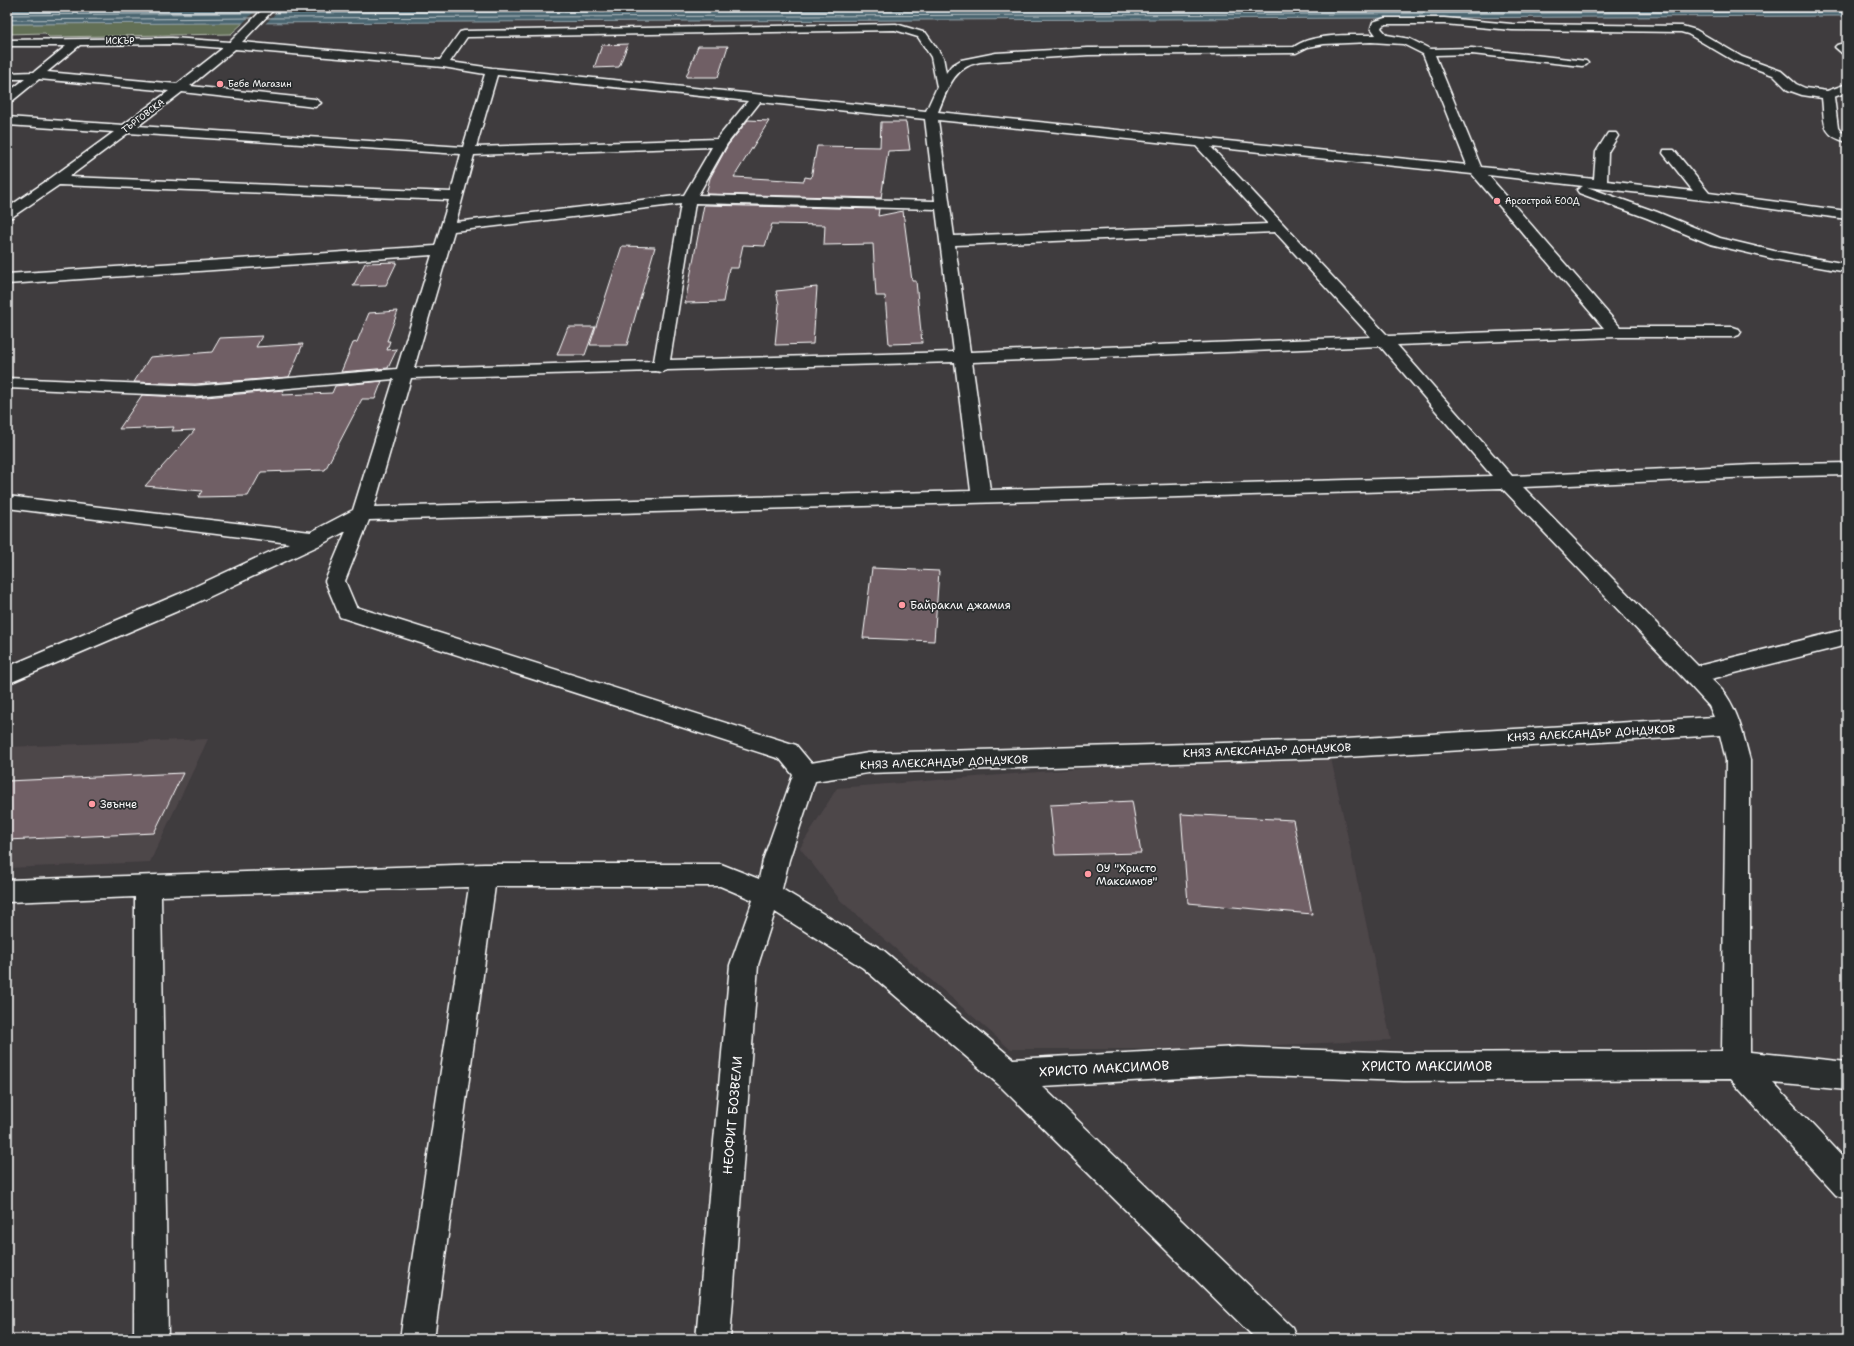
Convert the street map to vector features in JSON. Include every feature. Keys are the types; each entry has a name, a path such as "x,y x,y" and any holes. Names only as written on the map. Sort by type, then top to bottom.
{"street":[{"name":"ТЪРГОВСКА","path":"7,214 56,182 180,88 233,45 270,7"},
{"path":"1384,39 1376,28 1377,24 1385,21 1444,21 1512,27 1682,29 1692,32 1738,59 1777,73 1792,87 1802,91 1828,95 1847,88"},
{"path":"443,64 464,34 896,27 922,35 937,57 943,87"},
{"path":"982,496 931,115 943,87 958,65 981,58 1036,53 1118,50 1238,53 1296,50 1303,45 1318,41 1384,39 1405,41 1428,52 1478,52 1582,62"},
{"path":"7,99 79,41"},
{"name":"ИСКЪР","path":"7,43 172,41 233,45 443,64 492,71 1553,179"},
{"path":"1847,45 1841,47 1847,52"},
{"path":"1428,52 1476,170 1616,332"},
{"path":"492,71 468,151 448,227 362,514 335,582 347,612 788,752 806,773"},
{"path":"7,76 38,75 180,88 315,103"},
{"path":"1828,95 1832,128 1836,135 1847,138"},
{"path":"661,367 689,199 721,143 757,98"},
{"path":"7,121 468,151 721,143"},
{"path":"1600,184 1602,152 1612,136"},
{"path":"1200,143 1385,342 1507,482 1694,675 1718,702 1729,725 1738,760 1736,1065 1847,1184"},
{"path":"1669,154 1705,196"},
{"path":"1553,179 1705,196 1847,215"},
{"path":"1553,179 1652,215 1715,241 1774,255 1847,268"},
{"path":"56,182 457,196"},
{"path":"448,227 689,199 943,204"},
{"path":"7,204 21,204"},
{"path":"948,241 1278,228"},
{"path":"7,279 440,250"},
{"path":"7,382 194,390 404,373 661,367 963,357 1616,332 1733,332"},
{"path":"7,676 210,589 316,539 362,514 1507,482 1754,471 1847,469"},
{"path":"7,502 316,539"},
{"path":"1694,675 1847,637"},
{"name":"КНЯЗ АЛЕКСАНДЪР ДОНДУКОВ","path":"806,773 868,763 1329,749 1729,725"},
{"name":"НЕОФИТ БОЗВЕЛИ","path":"713,1339 744,965 768,894 776,860 806,773"},
{"path":"417,1339 484,875"},
{"path":"7,892 148,885 484,875 721,875 768,894 874,959 1008,1074 1280,1339"},
{"path":"148,885 151,1339"},
{"name":"ХРИСТО МАКСИМОВ","path":"1008,1074 1237,1061 1404,1067 1736,1065 1847,1076"}],"shaded area":[{"name":"Звънче","path":"208,739 150,862 7,868 7,747"},
{"name":"ОУ \"Христо Максимов\"","path":"1329,749 1391,1040 1184,1049 1010,1049 841,901 800,848 837,788"}],"green space":[{"path":"244,22 231,34 49,37 45,33 7,34 7,24"}],"water":[{"path":"7,7 1847,7 1847,16 7,24"}],"pier":[{"path":"259,7 282,7 265,24 242,24"}],"building":[{"path":"628,44 619,67 594,68 602,45"},
{"path":"698,46 728,46 718,77 686,77"},
{"path":"748,120 769,121 734,177 804,181 805,177 811,178 817,146 880,147 881,122 906,122 910,150 888,151 881,198 706,194 710,178 728,145"},
{"path":"704,205 879,209 878,216 903,211 912,281 916,281 922,343 889,344 885,296 876,296 873,244 824,245 825,225 772,224 765,246 743,245 738,268 729,268 723,302 685,303"},
{"path":"622,246 655,247 627,345 590,345"},
{"path":"397,262 386,285 353,286 365,263"},
{"path":"817,287 813,344 775,345 779,304 776,291"},
{"path":"398,311 387,341 390,341 387,350 397,349 388,368 341,372 353,343 357,342 369,313"},
{"path":"568,327 595,327 585,355 557,355"},
{"path":"262,336 256,347 303,344 289,377 195,384 134,382 150,357 212,352 220,338"},
{"path":"382,381 375,399 362,399 325,470 261,472 248,496 198,497 202,491 145,486 195,430 172,431 174,427 119,429 142,395 195,398 284,390 282,395 332,393 335,386"},
{"name":"Байракли джамия","path":"872,568 939,571 934,641 863,638"},
{"path":"183,773 154,833 7,840 7,781"},
{"path":"1132,801 1141,853 1055,855 1050,805"},
{"path":"1181,814 1293,820 1312,914 1188,903"}],"place":[{"name":"Бебе Магазин","path":"220,84"},
{"name":"Арсострой ЕООД","path":"1497,201"},
{"name":"Байракли джамия","path":"902,605"},
{"name":"Звънче","path":"92,804"},
{"name":"ОУ \"Христо Максимов\"","path":"1088,874"}]}
